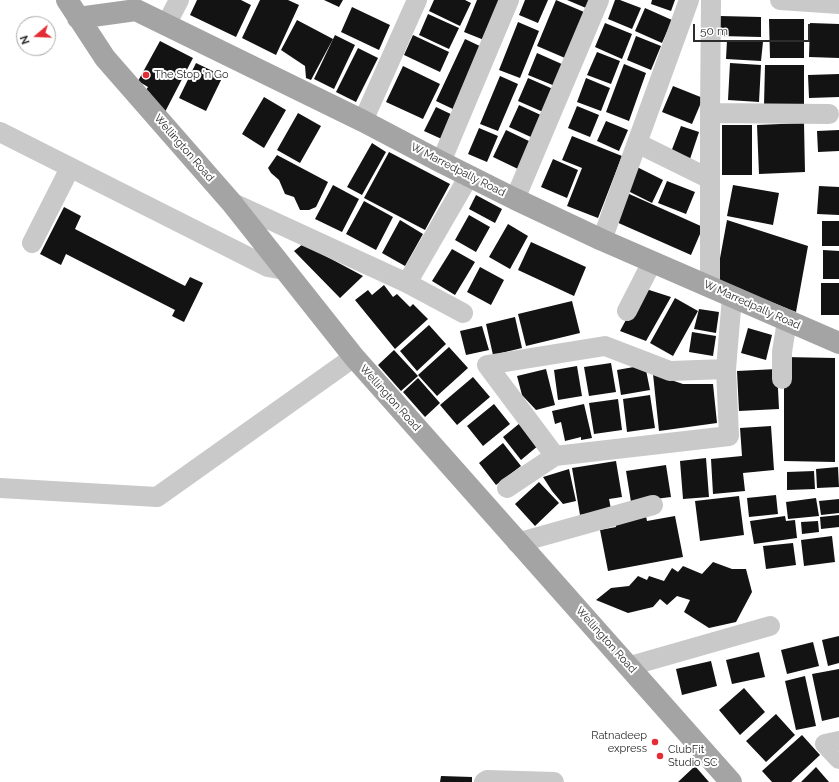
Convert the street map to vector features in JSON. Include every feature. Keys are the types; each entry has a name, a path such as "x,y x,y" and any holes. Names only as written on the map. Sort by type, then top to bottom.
{"main road":[{"name":"W Marredpally Road","path":"72,9 136,10 363,121 515,199 602,240 839,343"},
{"name":"Wellington Road","path":"72,9 105,58 231,202 354,357 518,543 630,666 731,782"}],"street":[{"path":"166,25 179,0"},
{"path":"363,121 417,0"},
{"path":"441,162 509,0"},
{"path":"515,199 599,0"},
{"path":"602,240 689,0"},
{"path":"710,287 711,0"},
{"path":"780,0 839,4"},
{"path":"710,113 829,114"},
{"path":"0,132 268,267 284,270"},
{"path":"637,142 710,179"},
{"path":"32,243 70,168"},
{"path":"407,283 469,176"},
{"path":"231,202 407,283 463,313"},
{"path":"626,311 652,262"},
{"path":"507,488 555,456 728,436 726,369 732,296"},
{"path":"782,379 782,352 786,321"},
{"path":"555,456 487,365 605,346 670,371 726,369"},
{"path":"0,488 157,497 354,357"},
{"path":"518,543 653,505"},
{"path":"630,666 770,626"},
{"path":"839,741 825,744 839,759"},
{"path":"484,782 487,780 554,782"}],"building":[{"path":"197,0 241,0 251,5 236,37 190,15"},
{"path":"260,0 288,0 299,5 276,55 242,38"},
{"path":"324,0 343,0 339,7"},
{"path":"434,0 465,0 471,3 460,26 429,11"},
{"path":"477,0 499,0 484,40 464,32"},
{"path":"525,0 548,0 538,23 519,15"},
{"path":"556,0 584,12 565,58 537,46"},
{"path":"567,0 589,0 586,8"},
{"path":"615,0 620,0 641,8 632,29 608,19"},
{"path":"652,0 675,0 671,11 651,4"},
{"path":"352,7 390,25 379,50 341,32"},
{"path":"645,8 672,20 662,43 635,31"},
{"path":"428,14 459,28 449,49 419,35"},
{"path":"720,16 761,17 761,37 720,36"},
{"path":"769,19 804,19 804,58 770,58"},
{"path":"297,20 333,39 311,80 306,78 305,66 281,50"},
{"path":"518,22 539,31 520,78 499,70"},
{"path":"605,23 632,34 622,59 595,47"},
{"path":"810,23 839,24 839,58 809,57"},
{"path":"335,35 355,45 334,89 314,79"},
{"path":"413,35 449,52 440,72 404,55"},
{"path":"636,36 661,46 651,70 627,60"},
{"path":"465,39 484,48 455,110 436,101"},
{"path":"727,40 763,42 761,61 726,59"},
{"path":"160,41 193,58 165,112 147,98 150,93 146,90 148,87 138,81"},
{"path":"358,48 378,58 356,102 336,92"},
{"path":"597,52 620,61 611,84 587,75"},
{"path":"537,53 564,65 555,86 528,75"},
{"path":"196,63 223,76 206,111 179,98"},
{"path":"730,63 761,65 759,102 728,100"},
{"path":"624,64 646,73 629,121 606,112"},
{"path":"765,65 804,65 804,106 764,105"},
{"path":"403,66 440,84 423,119 386,102"},
{"path":"839,74 839,97 809,98 808,75"},
{"path":"500,76 518,84 498,131 480,124"},
{"path":"528,78 553,89 543,112 518,101"},
{"path":"586,78 610,88 601,111 577,102"},
{"path":"673,86 703,98 692,124 662,112"},
{"path":"264,97 286,110 264,148 242,134"},
{"path":"519,105 543,116 533,138 509,127"},
{"path":"577,106 599,115 590,137 568,128"},
{"path":"436,107 457,117 446,141 424,131"},
{"path":"298,113 321,126 300,163 277,150"},
{"path":"606,121 628,130 619,151 597,141"},
{"path":"804,123 805,172 759,174 757,125"},
{"path":"722,125 752,125 752,175 722,175"},
{"path":"681,126 699,132 690,159 671,152"},
{"path":"479,128 498,136 487,162 468,154"},
{"path":"506,130 531,142 518,169 493,157"},
{"path":"839,130 839,151 818,152 817,131"},
{"path":"572,136 622,156 598,218 567,206 582,168 562,160"},
{"path":"372,143 386,152 362,195 347,187"},
{"path":"389,152 450,184 425,230 364,198"},
{"path":"277,155 328,182 316,207 309,210 300,210 294,197 285,194 279,180 268,168"},
{"path":"553,159 578,170 567,198 541,187"},
{"path":"637,167 663,180 652,203 626,190"},
{"path":"667,181 695,192 686,214 658,203"},
{"path":"333,185 359,199 342,232 315,219"},
{"path":"733,185 779,193 773,225 727,216"},
{"path":"819,186 839,187 839,215 817,214"},
{"path":"627,193 703,227 691,255 614,221"},
{"path":"476,195 502,209 495,223 469,209"},
{"path":"364,201 393,217 376,250 346,234"},
{"path":"64,207 81,216 75,229 185,286 190,277 203,283 184,322 172,316 175,310 66,254 61,265 40,254"},
{"path":"469,215 490,227 476,252 455,240"},
{"path":"400,220 423,234 405,266 382,253"},
{"path":"727,220 808,246 796,312 716,280"},
{"path":"822,221 839,221 839,246 822,246"},
{"path":"508,224 528,236 510,269 489,257"},
{"path":"531,242 586,267 574,296 518,270"},
{"path":"303,244 363,276 340,298 294,251"},
{"path":"452,249 475,262 455,295 432,281"},
{"path":"823,250 839,251 839,279 823,279"},
{"path":"480,267 504,280 491,305 467,292"},
{"path":"821,283 839,283 839,315 821,315"},
{"path":"384,285 393,297 397,294 410,307 413,304 428,319 395,349 355,300 368,290 372,295"},
{"path":"643,288 671,297 646,341 620,331"},
{"path":"675,298 698,311 673,356 650,343"},
{"path":"572,301 580,333 526,346 518,314"},
{"path":"699,309 719,312 716,333 694,329"},
{"path":"515,317 522,348 493,355 486,324"},
{"path":"429,325 446,344 417,371 400,351"},
{"path":"482,326 489,350 466,355 460,331"},
{"path":"748,328 772,335 766,360 741,353"},
{"path":"692,332 716,336 713,356 689,352"},
{"path":"449,347 468,368 437,396 418,375"},
{"path":"394,350 418,376 401,391 378,365"},
{"path":"784,357 835,358 835,462 784,461"},
{"path":"611,363 616,392 589,396 584,367"},
{"path":"645,365 650,390 621,395 617,370"},
{"path":"577,366 582,396 558,400 554,370"},
{"path":"546,369 555,405 536,410 522,395 517,376"},
{"path":"777,369 779,409 739,411 737,371"},
{"path":"653,374 683,384 713,384 717,423 659,431"},
{"path":"473,377 490,397 457,425 440,405"},
{"path":"418,378 440,403 425,417 403,392"},
{"path":"650,395 655,428 627,432 623,399"},
{"path":"618,399 622,430 594,434 589,403"},
{"path":"494,404 510,424 483,446 467,426"},
{"path":"584,404 592,438 581,440 581,437 565,441 561,422 555,424 552,411"},
{"path":"520,423 539,445 521,460 503,437"},
{"path":"771,426 774,470 743,473 745,491 713,494 711,459 742,456 740,428"},
{"path":"503,443 521,466 496,485 479,463"},
{"path":"706,458 709,497 683,499 680,461"},
{"path":"616,461 622,497 609,499 611,509 580,515 572,468"},
{"path":"666,465 671,497 631,502 626,471"},
{"path":"838,467 839,487 817,488 816,469"},
{"path":"569,469 576,501 563,504 543,477"},
{"path":"814,471 815,489 787,490 787,472"},
{"path":"539,482 559,503 535,526 515,504"},
{"path":"776,495 778,514 749,517 747,498"},
{"path":"739,496 744,535 700,541 695,501"},
{"path":"816,498 819,516 788,519 786,502"},
{"path":"839,499 839,513 821,515 819,501"},
{"path":"645,512 647,521 675,516 683,557 608,571 600,530 616,527 614,518"},
{"path":"839,515 839,527 821,529 820,517"},
{"path":"785,516 786,521 795,520 797,538 754,544 750,521"},
{"path":"818,521 819,532 802,534 801,522"},
{"path":"832,536 835,562 804,566 801,540"},
{"path":"793,543 796,565 766,569 763,546"},
{"path":"713,562 732,569 746,569 752,592 736,622 709,628 684,612 690,600 677,596 667,605 660,599 653,607 628,613 596,600 611,588 629,586 638,576 647,580 649,576 664,581 672,568 678,572 683,566 702,574"},
{"path":"839,636 839,663 828,666 822,640"},
{"path":"813,642 819,666 787,674 781,650"},
{"path":"759,652 765,677 732,684 726,660"},
{"path":"711,661 717,686 682,695 676,669"},
{"path":"839,669 839,717 822,721 812,674"},
{"path":"805,676 816,726 796,730 785,681"},
{"path":"744,688 765,712 740,735 719,710"},
{"path":"776,714 795,735 766,762 746,741"},
{"path":"802,735 820,755 791,782 772,782 762,771"},
{"path":"695,766 709,782 678,782"},
{"path":"816,767 829,782 801,782"},
{"path":"441,776 472,777 472,782 440,782"}],"place":[{"name":"The Stop 'n Go","path":"146,75"},
{"name":"Ratnadeep express","path":"655,742"},
{"name":"ClubFit Studio SC","path":"660,756"}]}
